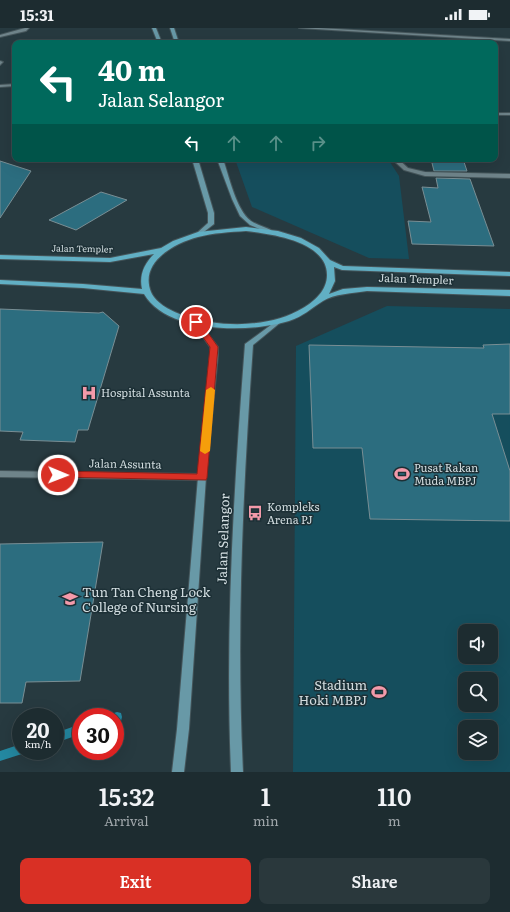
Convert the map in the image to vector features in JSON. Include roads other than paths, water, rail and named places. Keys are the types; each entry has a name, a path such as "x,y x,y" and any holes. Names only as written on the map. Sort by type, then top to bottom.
{"main road":[{"path":"154,28 159,40"},
{"path":"172,28 176,40"},
{"path":"196,162 212,213 211,224 200,233"},
{"path":"221,162 238,205 248,221 269,231 302,241 318,250 328,262 332,273 330,286 323,298 305,311 278,321 252,325 225,326 196,322 168,311 157,304 146,292 145,277 149,263 162,250 179,240 200,233 238,229 269,231"},
{"name":"Jalan Templer","path":"0,257 110,260 162,250"},
{"name":"Jalan Templer","path":"328,262 342,268 368,270 510,274"},
{"path":"0,282 83,286 146,292"},
{"name":"Jalan Templer","path":"323,298 343,292 367,289 510,293"},
{"name":"Jalan Selangor","path":"237,772 234,727 234,644 241,459 249,344 278,321"},
{"name":"Jalan Selangor","path":"178,772 183,729 202,478 214,347 196,322"}],"street":[{"path":"0,36 25,30 27,28"},
{"path":"301,28 510,40"},
{"path":"0,86 12,85"},
{"path":"498,114 510,114"},
{"path":"398,162 406,169 425,174 510,176"},
{"name":"Jalan Assunta","path":"0,474 202,478"}],"waterway":[{"path":"64,735 72,732"},
{"path":"0,756 12,752"}],"place":[{"name":"Hospital Assunta","path":"89,393"},
{"name":"Pusat Rakan Muda MBPJ","path":"402,474"},
{"name":"Kompleks Arena PJ","path":"255,513"},
{"name":"Tun Tan Cheng Lock College of Nursing","path":"70,599"},
{"name":"Stadium Hoki MBPJ","path":"379,692"}]}
